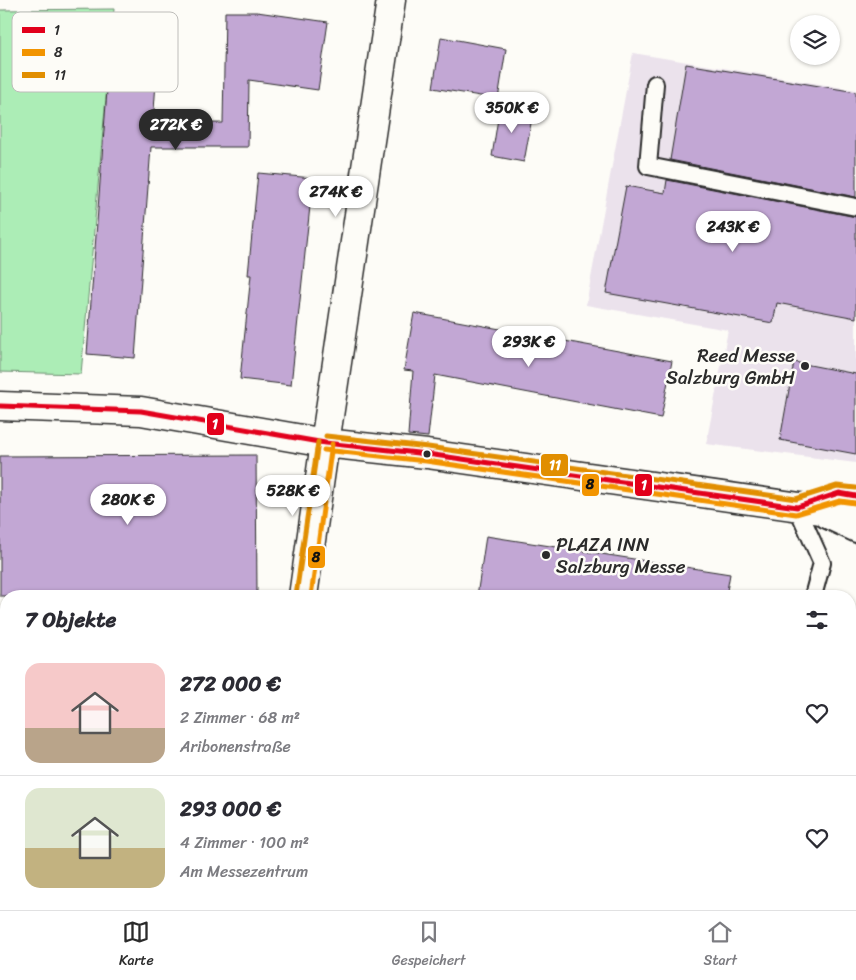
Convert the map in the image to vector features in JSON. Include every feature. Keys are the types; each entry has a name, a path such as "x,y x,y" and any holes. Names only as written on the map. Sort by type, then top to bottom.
{"street":[{"path":"304,590 391,0"},
{"path":"0,406 141,411 325,443 437,456 856,515"},
{"path":"797,507 839,493 856,496"},
{"path":"171,910 259,910"}],"lane":[{"path":"654,84 648,166 856,207"},
{"path":"797,507 847,528 856,534"},
{"path":"797,507 822,563 815,590"}],"shaded area":[{"path":"633,53 856,90 856,463 706,444 728,330 586,305"}],"green space":[{"path":"114,9 114,12 12,12 12,92 106,92 81,374 0,372 0,10"}],"building":[{"path":"225,12 257,12 328,22 318,90 249,80 248,147 151,147 135,358 87,354 107,92 155,92 153,124 223,123"},
{"path":"441,37 506,49 498,99 433,88"},
{"path":"686,64 856,92 856,197 670,160"},
{"path":"500,106 533,112 524,162 492,156"},
{"path":"258,173 313,178 291,385 240,379 251,275 248,275"},
{"path":"667,180 856,217 856,318 777,303 773,323 606,293 626,186 665,193"},
{"path":"414,313 672,361 661,418 435,375 428,437 408,435 413,371 404,370"},
{"name":"Reed Messe Salzburg GmbH","path":"794,362 856,374 856,454 780,440"},
{"path":"256,455 257,590 0,590 0,456"},
{"name":"PLAZA INN Salzburg Messe","path":"486,536 730,574 727,590 478,590"}],"transit line":[{"name":"1","path":"0,406 141,411 325,443 427,454 797,507 839,493 856,496"},
{"name":"11","path":"326,436 428,447 796,499 837,486 856,488"},
{"name":"11","path":"297,590 318,442"},
{"name":"8","path":"312,590 332,444"},
{"name":"8","path":"324,450 426,461 796,514 840,501 855,503"}],"place":[{"name":"Reed Messe Salzburg GmbH","path":"805,366"},
{"name":"PLAZA INN Salzburg Messe","path":"546,555"}]}
